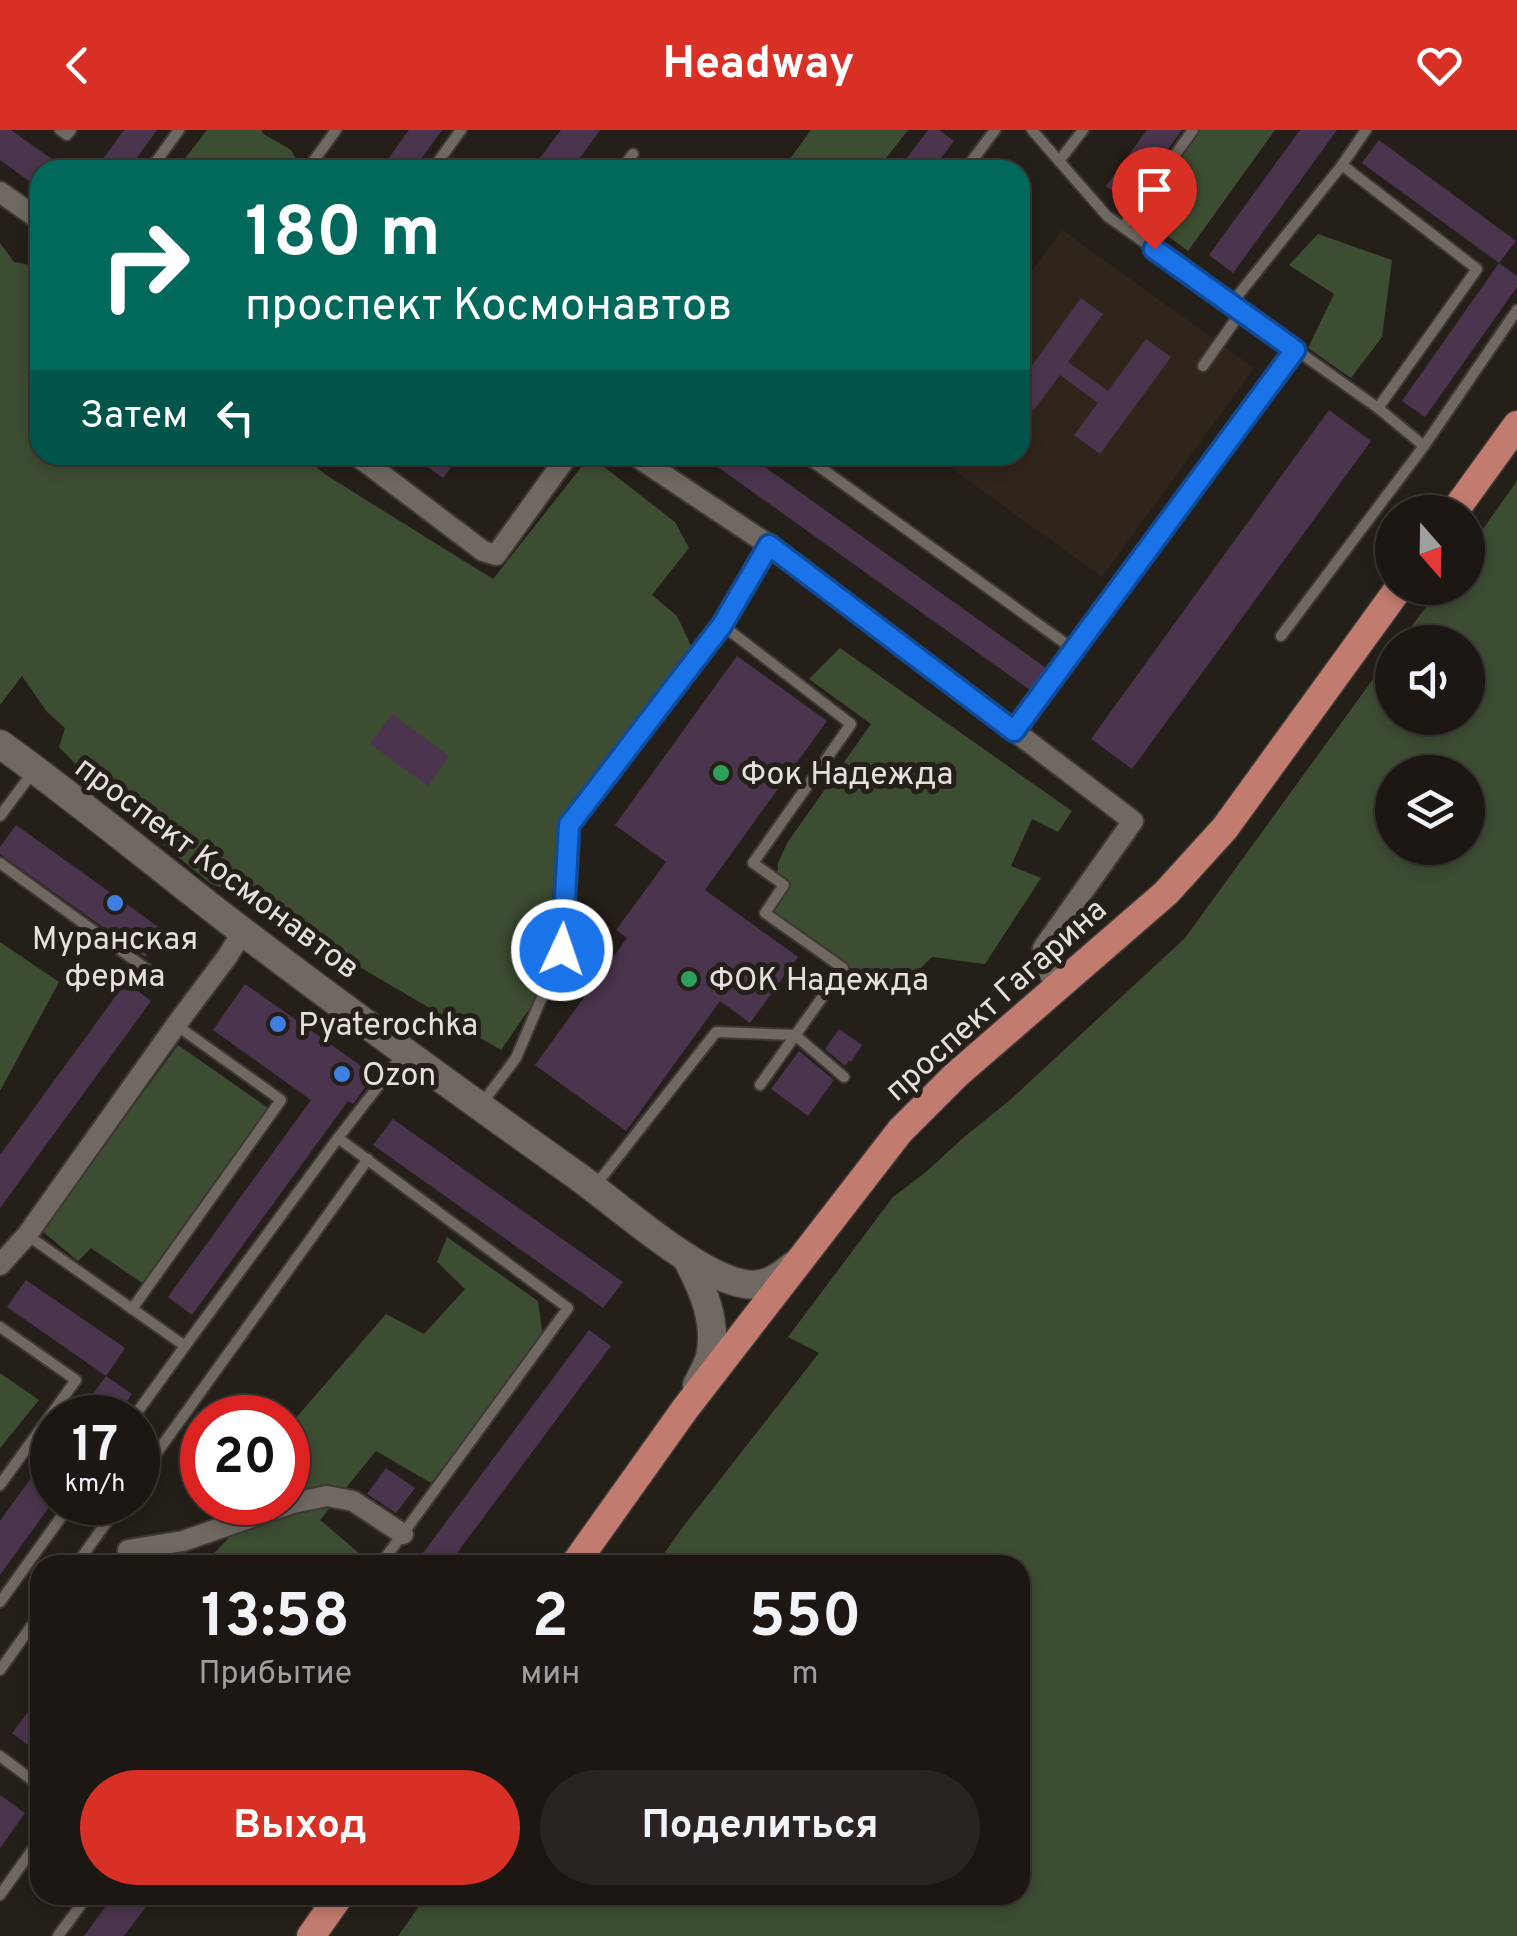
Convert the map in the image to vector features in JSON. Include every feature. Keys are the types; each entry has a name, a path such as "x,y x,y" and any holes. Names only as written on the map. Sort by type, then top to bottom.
{"main road":[{"path":"1466,495 1517,425"},
{"name":"проспект Гагарина","path":"581,1555 685,1409 900,1132 956,1074 1166,892 1224,828 1387,605"},
{"name":"проспект Космонавтов","path":"0,744 405,1053 685,1256 738,1283 760,1285 776,1280 795,1264"},
{"path":"685,1256 698,1280 713,1328 710,1358 685,1409"},
{"path":"311,1936 333,1905"}],"street":[{"path":"0,192 30,213"},
{"path":"369,465 483,552 496,555 561,465"},
{"path":"667,465 1132,821 1043,948 1044,963 1057,988"},
{"path":"0,1265 27,1235 243,931"},
{"path":"128,1550 183,1541 326,1496 353,1501 402,1534"}],"lane":[{"path":"60,130 67,135 71,130"},
{"path":"157,160 179,130"},
{"path":"315,160 336,130"},
{"path":"439,160 461,130"},
{"path":"972,160 995,130"},
{"path":"1032,130 1107,216 1378,408 1424,446"},
{"path":"1059,161 1083,130"},
{"path":"1123,227 1193,130"},
{"path":"1203,366 1236,308 1366,130"},
{"path":"628,160 633,154"},
{"path":"1342,165 1477,269 1378,408"},
{"path":"1281,636 1424,446 1517,310"},
{"path":"1014,731 1295,350"},
{"path":"816,465 1072,649"},
{"path":"479,1106 516,1058 562,950 569,825 722,625 769,545"},
{"path":"722,625 851,724 753,863 784,885 764,913 843,968 760,1085"},
{"path":"0,816 34,771"},
{"path":"0,863 148,970"},
{"path":"132,1309 282,1100 176,1025"},
{"path":"594,1187 716,1032 795,1035 844,1077"},
{"path":"150,1395 405,1053"},
{"path":"338,1138 568,1308 387,1555"},
{"path":"160,1448 368,1159"},
{"path":"27,1235 185,1346"},
{"path":"0,1327 76,1380 0,1485"},
{"path":"34,1555 55,1525"},
{"path":"83,1555 104,1525"},
{"path":"0,1602 30,1560"},
{"path":"0,1670 30,1628"},
{"path":"0,1756 30,1778"},
{"path":"0,1894 30,1854"},
{"path":"58,1936 81,1905"}],"shaded area":[{"path":"1062,230 1254,368 1102,577 947,465 1030,465 1030,273"}],"green space":[{"path":"207,130 262,130 291,150 297,160 184,160"},
{"path":"811,130 908,130 885,160 789,160"},
{"path":"1196,130 1275,130 1188,251 1138,214"},
{"path":"1318,234 1392,260 1382,337 1351,378 1308,348 1334,294 1289,265"},
{"path":"0,243 14,262 30,265 30,465 314,465 493,579 583,465 602,465 675,522 689,548 652,595 677,616 692,648 557,838 545,986 501,1050 324,946 265,902 211,884 120,809 59,747 65,728 47,712 22,676 0,705"},
{"path":"1517,481 1517,1936 398,1936 420,1905 1030,1905 1030,1555 663,1555 819,1353 788,1337 893,1197 1010,1100 1185,938 1375,676 1375,735 1485,735 1485,625 1413,625 1427,605 1485,605 1485,526"},
{"path":"840,648 1072,811 1058,832 1032,819 1011,866 1041,878 985,964 932,957 891,998 775,912 778,863 787,843 871,724 809,679"},
{"path":"0,942 59,982 0,1091"},
{"path":"178,1045 271,1110 145,1285 91,1248 78,1261 42,1231"},
{"path":"447,1237 538,1301 543,1337 431,1483 376,1451 320,1520 361,1555 212,1555 241,1525 310,1525 310,1402 386,1314 424,1334 465,1289 437,1262"},
{"path":"0,1373 32,1395 30,1411 0,1448"}],"building":[{"path":"0,130 11,130 53,160 30,160 30,182 0,160"},
{"path":"124,130 157,130 135,160 102,160"},
{"path":"409,130 442,130 420,160 387,160"},
{"path":"561,130 600,130 578,160 538,160"},
{"path":"928,130 939,130 954,141 940,160 906,160"},
{"path":"1147,130 1182,130 1129,203 1106,186"},
{"path":"1300,130 1337,130 1233,273 1209,255"},
{"path":"1379,140 1516,241 1499,263 1362,163"},
{"path":"1499,263 1517,276 1517,287 1425,417 1402,401"},
{"path":"1081,298 1103,314 1068,362 1108,391 1146,339 1171,357 1100,454 1074,435 1098,403 1060,375 1034,410 1030,407 1030,368"},
{"path":"1329,410 1371,441 1132,769 1091,739"},
{"path":"425,465 453,465 443,478"},
{"path":"715,465 762,465 1046,668 1030,690"},
{"path":"737,656 827,721 705,890 798,957 750,1023 720,1001 626,1131 535,1065 627,938 616,930 666,862 615,825"},
{"path":"392,714 449,756 428,786 370,744"},
{"path":"16,825 164,931 145,957 0,854 0,847"},
{"path":"126,982 151,1001 0,1208 0,1155"},
{"path":"245,984 374,1075 353,1104 348,1101 192,1315 168,1297 311,1100 213,1030"},
{"path":"839,1029 862,1045 845,1066 825,1049"},
{"path":"799,1051 834,1080 808,1116 771,1089"},
{"path":"393,1119 623,1282 603,1308 373,1145"},
{"path":"26,1280 125,1348 106,1376 7,1307"},
{"path":"589,1330 611,1346 455,1555 421,1555"},
{"path":"106,1376 132,1394 131,1395 92,1395"},
{"path":"386,1468 415,1488 396,1513 367,1494"},
{"path":"30,1479 30,1525 36,1525 0,1575 0,1521"},
{"path":"30,1709 30,1746 12,1733"},
{"path":"0,1795 25,1813 0,1848"},
{"path":"107,1905 147,1905 124,1936 84,1936"}],"place":[{"name":"Фок Надежда","path":"721,773"},
{"name":"Муранская ферма","path":"115,903"},
{"name":"ФОК Надежда","path":"689,979"},
{"name":"Pyaterochka","path":"278,1024"},
{"name":"Ozon","path":"342,1074"}],"route":[{"path":"562,950 569,825 722,625 769,545 1014,731 1295,350 1154,249"}]}
